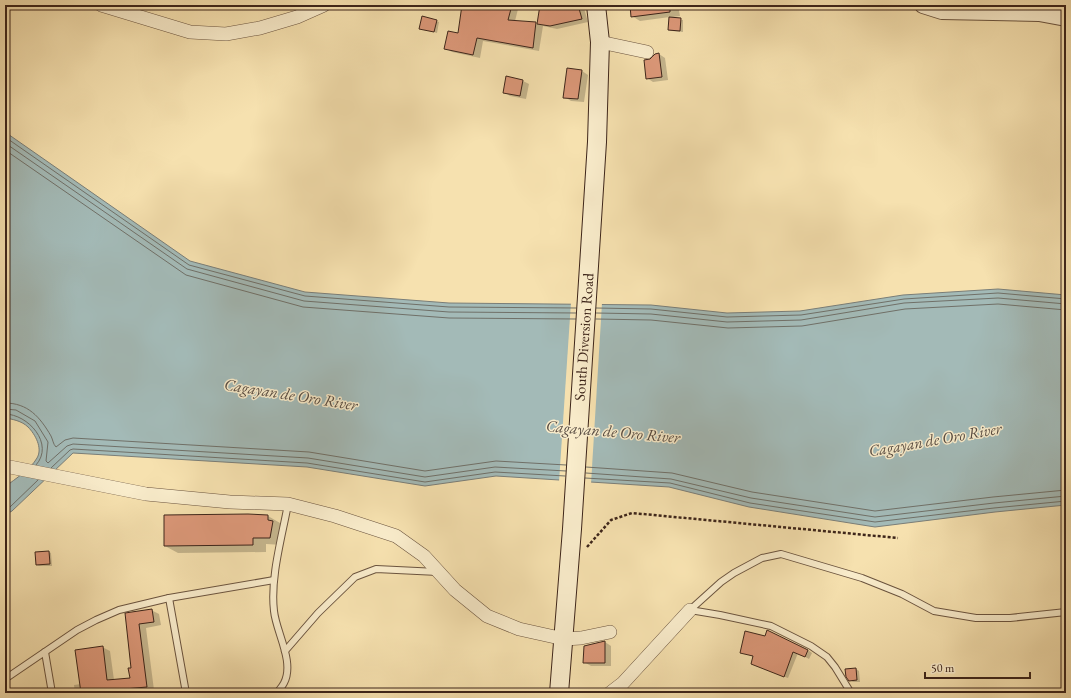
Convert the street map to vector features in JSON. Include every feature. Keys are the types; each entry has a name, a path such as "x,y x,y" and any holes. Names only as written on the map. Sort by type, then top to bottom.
{"main road":[{"name":"South Diversion Road","path":"559,693 572,529 597,142 600,42 596,5"}],"street":[{"path":"101,5 190,32 226,34 260,28 297,17 324,5"},
{"path":"922,5 942,11 1039,13 1066,18"},
{"path":"600,42 647,52"},
{"path":"5,466 146,494 230,502 288,504 335,516 396,536 424,556 455,590 487,616 519,629 564,639 581,638 610,632"},
{"path":"610,693 623,683 690,610"}],"lane":[{"path":"277,693 285,683 287,669 285,651 274,613 274,580 288,504"},
{"path":"690,610 721,582 734,573 762,558 781,554 862,578 902,594 934,611 976,618 1010,618 1050,615 1066,612"},
{"path":"285,651 318,613 355,577 376,569 440,572"},
{"path":"5,679 77,630 119,610 170,598 274,580"},
{"path":"170,598 186,693"},
{"path":"690,610 771,626 811,646 827,656 836,667 851,693"},
{"path":"45,652 52,693"}],"path":[{"path":"596,538 611,520 632,513 898,538"}],"water":[{"name":"Cagayan de Oro River","path":"5,132 190,261 305,292 449,303 651,305 727,313 800,311 903,295 998,289 1066,295 1066,505 875,527 749,507 669,487 496,476 425,486 307,467 73,453 12,511 5,515 5,487 31,466 39,454 39,446 36,437 26,425 5,418"}],"pier":[{"path":"571,302 602,303 591,484 559,482"}],"building":[{"path":"462,5 512,5 508,20 536,22 533,48 477,38 473,55 444,49 448,31 458,33"},
{"path":"540,5 578,5 582,19 550,26 537,24"},
{"path":"630,5 670,5 670,12 631,17"},
{"path":"422,16 437,20 434,32 419,29"},
{"path":"669,17 681,18 680,31 668,30"},
{"path":"659,53 662,77 646,79 644,60 650,59 655,54"},
{"path":"567,68 582,70 578,99 563,98"},
{"path":"506,76 523,80 520,96 503,93"},
{"path":"164,515 268,515 268,520 273,521 270,538 253,538 253,545 164,546"},
{"path":"49,551 50,564 36,565 35,552"},
{"path":"152,609 154,622 139,624 147,687 124,689 124,693 81,693 75,650 103,646 107,680 130,678 128,668 131,668 125,613"},
{"path":"767,630 808,650 805,657 793,652 784,677 751,664 753,656 740,653 745,631 765,636"},
{"path":"605,641 605,663 583,663 584,646"},
{"path":"856,668 857,680 849,681 846,677 845,669"}]}
